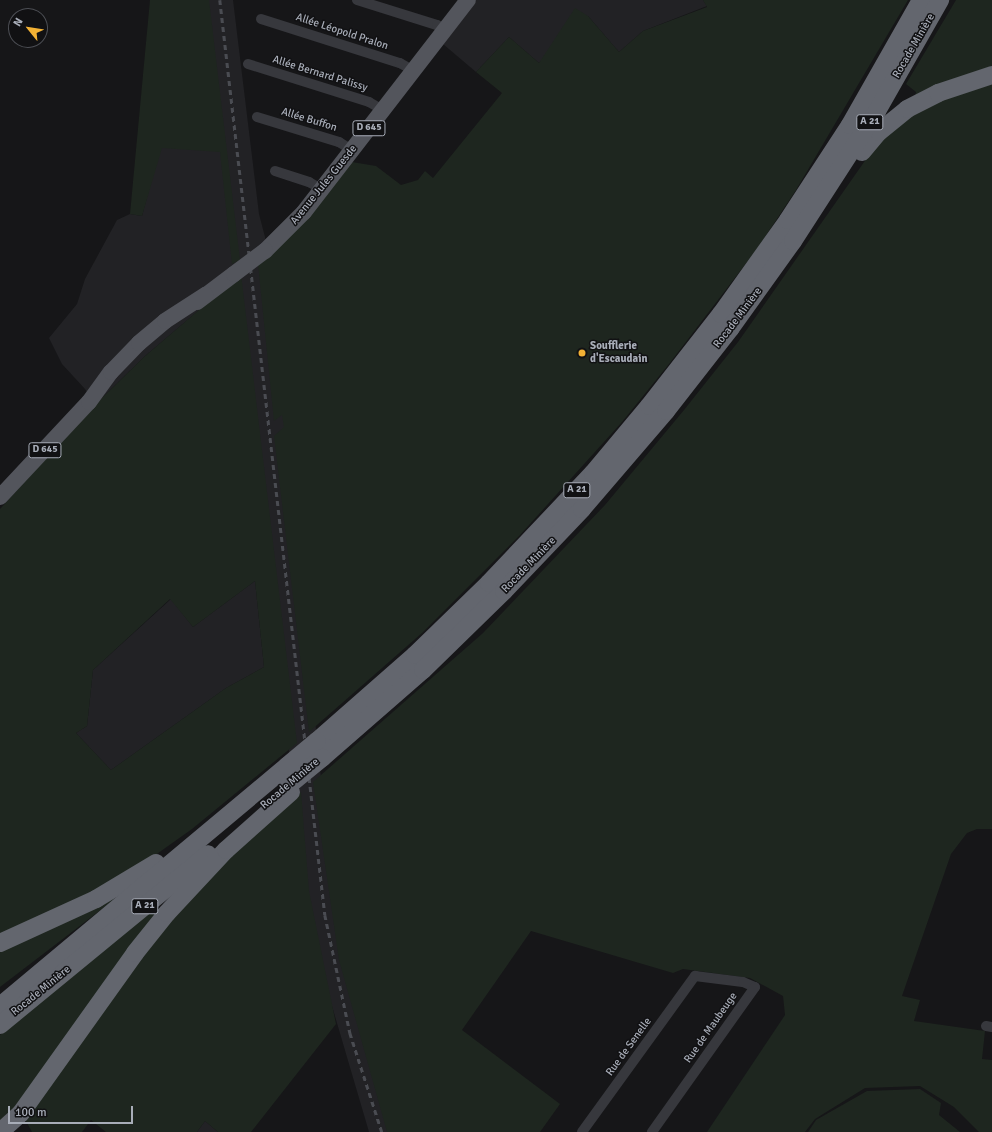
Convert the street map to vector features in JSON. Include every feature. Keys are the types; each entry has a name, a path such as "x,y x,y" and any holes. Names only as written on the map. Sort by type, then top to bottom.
{"highway":[{"name":"Rocade Minière","path":"0,1006 318,741 409,660 489,583 587,479 649,406 726,308 792,215 850,125 921,0"},
{"name":"Rocade Minière","path":"0,1025 322,762 492,603 593,496 697,372 794,241 871,120 940,0"},
{"path":"794,241 812,223 872,139 893,119 929,97 992,75"},
{"path":"0,943 96,900 144,871 287,766"},
{"path":"0,1132 21,1113 159,922 226,850 290,789"},
{"path":"18,1132 21,1113"}],"main road":[{"name":"Avenue Jules Guesde","path":"0,497 89,402 148,344 205,295 264,251 294,223 446,31 468,0"}],"street":[{"path":"357,0 437,25 446,31"},
{"name":"Allée Léopold Pralon","path":"262,19 400,63 414,70"},
{"name":"Allée Bernard Palissy","path":"248,64 369,102 383,110"},
{"name":"Allée Buffon","path":"257,117 339,142 352,150"},
{"path":"275,171 309,182 322,189"},
{"name":"Rue de Senelle","path":"582,1132 695,976"},
{"name":"Rue de Maubeuge","path":"652,1132 755,987 743,982 695,976"}],"shaded area":[{"path":"150,0 209,0 240,260 232,264 220,152 162,148 142,216 130,214"},
{"path":"200,0 233,0 259,214 265,237 324,807 393,1132 369,1132 322,972 300,843 232,282 144,357 95,405 85,389 62,364 49,338 77,304 85,279 117,220 130,214 142,216"},
{"path":"476,0 703,0 707,6 643,31 619,52 588,16 539,63 509,37 476,72 443,44"},
{"path":"703,0 908,0 796,190 757,249 669,364 622,422 520,535 422,633 309,732 274,436 284,427 282,415 274,421 258,264 352,162 376,166 401,185 418,180 425,171 433,178 502,93 476,72 509,37 539,63 575,8 588,16 619,52 643,31 707,7"},
{"path":"956,0 992,0 992,829 977,829 967,833 951,854 902,996 920,1000 914,1021 985,1031 982,1059 992,1060 992,1132 979,1132 954,1107 920,1086 865,1088 815,1119 805,1132 707,1132 785,1015 783,996 750,978 683,969 673,973 531,931 462,1030 560,1104 540,1132 387,1132 339,960 313,782 483,633 605,505 684,410 738,342 876,145 912,112 916,92 906,84"},
{"path":"241,274 297,743 192,829 147,861 112,882 115,899 0,987 0,509 95,405 144,357","holes":["255,581 264,667 226,688 111,770 76,733 87,726 93,670 170,599 193,627"]},
{"path":"255,581 264,667 226,688 111,770 76,733 87,726 93,670 171,599 193,627"},
{"path":"301,792 309,891 336,1024 251,1132 218,1132 205,1121 197,1132 106,1132 91,1120 82,1132 32,1132 26,1121 14,1114 0,1123 0,1035 155,907 168,920 205,879"},
{"path":"920,1089 941,1103 939,1115 960,1132 808,1132 816,1120 867,1091"},
{"path":"205,1121 218,1132 197,1132"}],"railway":[{"path":"220,0 325,915 350,1033 382,1132"}],"place":[{"name":"Soufflerie d'Escaudain","path":"582,353"}]}
